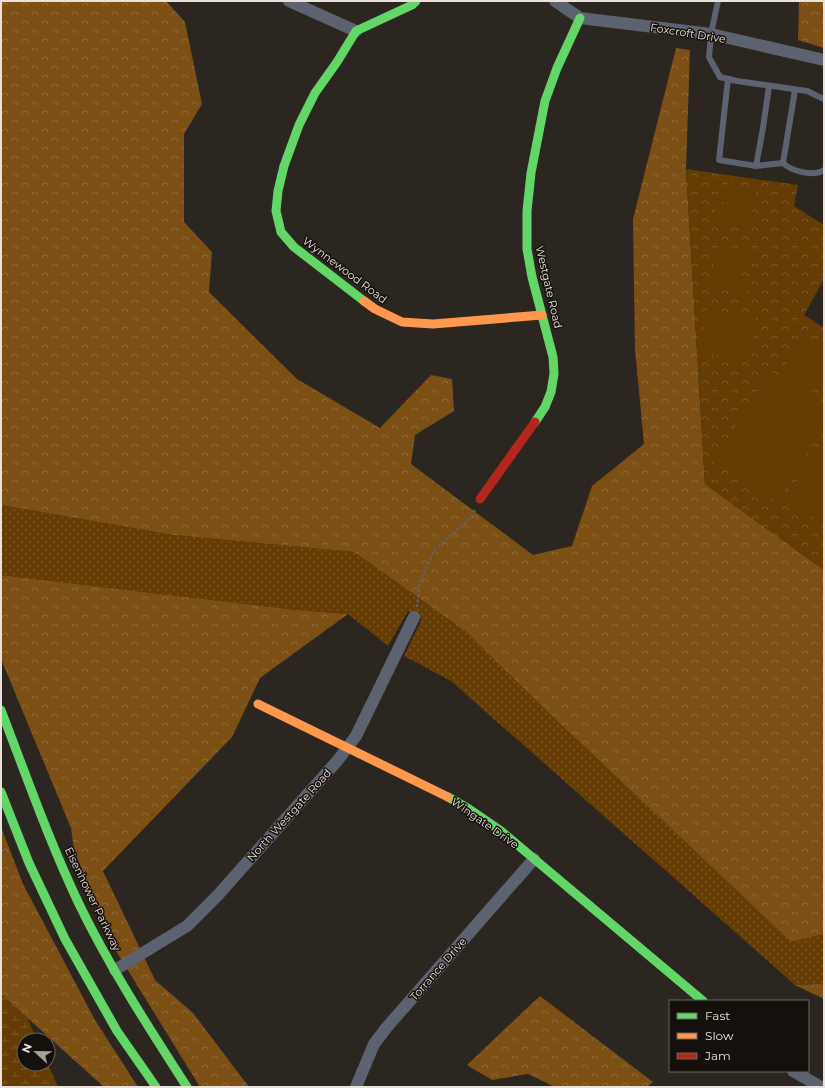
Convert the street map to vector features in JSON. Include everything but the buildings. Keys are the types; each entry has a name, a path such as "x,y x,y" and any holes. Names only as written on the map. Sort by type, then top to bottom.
{"street":[{"path":"290,1 356,31 412,5 416,1"},
{"name":"Foxcroft Drive","path":"555,1 580,18 711,34 824,60"},
{"name":"Westgate Road","path":"480,500 545,407 551,392 554,374 553,357 532,277 527,249 527,211 531,173 545,101 557,68 580,18"},
{"name":"Wynnewood Road","path":"356,31 315,93 299,125 286,160 278,191 276,211 281,232 294,247 375,309 402,322 433,324 542,315"},
{"name":"North Westgate Road","path":"115,970 187,926 218,895 348,747 356,736 414,618"},
{"name":"Wingate Drive","path":"258,704 438,791 470,809 501,831 569,887 702,1000"},
{"name":"Eisenhower Parkway","path":"1,710 58,856 92,930 144,1020 187,1087"},
{"path":"1,792 29,863 65,939 117,1031 156,1087"},
{"name":"Torrance Drive","path":"356,1087 374,1044 387,1027 534,859"},
{"path":"796,1072 821,1087"}],"lane":[{"path":"718,1 711,34 709,57 720,77 807,91 824,99"},
{"path":"728,79 719,160 756,166 783,163"},
{"path":"756,166 769,86"},
{"path":"783,163 795,90"},
{"path":"783,163 789,169 806,172 819,173 824,170"}],"path":[{"path":"414,618 419,600 420,581 436,549 469,520 480,500"}],"green space":[{"path":"1,1 166,1 185,22 202,104 184,134 184,222 212,252 209,292 297,379 380,428 431,375 452,379 454,411 415,435 411,464 533,555 572,546 592,486 644,444 635,349 633,219 676,48 690,50 686,169 705,484 824,570 824,934 791,942 554,718 465,631 354,552 173,535 1,505"},
{"path":"799,1 824,1 824,48 798,40"},
{"path":"686,169 798,185 794,206 824,225 824,279 804,315 824,328 824,570 705,484"},
{"path":"720,184 756,190 754,207 717,201"},
{"path":"716,206 753,212 750,229 713,223"},
{"path":"716,248 752,254 750,271 713,265"},
{"path":"713,271 749,277 746,294 710,288"},
{"path":"707,309 756,317 749,361 700,352"},
{"path":"806,336 824,346 824,388 806,390 785,376 783,369"},
{"path":"769,371 824,405 824,426 778,501 713,462"},
{"path":"824,439 824,523 786,499"},
{"path":"1,505 173,535 354,552 465,631 554,718 791,942 824,934 824,984 795,985 451,681 404,656 422,619 408,611 388,646 348,614 297,610 1,575"},
{"path":"1,575 297,610 348,614 260,678 232,737 103,871 155,980 193,1013 249,1087 200,1087 116,951 74,850 71,828 1,659"},
{"path":"1,827 23,884 95,1020 138,1087 104,1087 56,1044 56,1032 43,1032 1,994"},
{"path":"824,984 824,999 795,985"},
{"path":"1,994 27,1017 34,1032 16,1032 16,1072 51,1072 58,1087 1,1087"},
{"path":"540,996 653,1082 647,1087 555,1087 528,1074 492,1080 467,1065"}],"traffic: fast":[{"path":"364,301 294,247 281,232 276,211 278,191 284,166 299,125 315,93 337,62 356,31 412,5 416,1"},
{"path":"535,422 545,407 551,392 554,374 553,357 532,277 527,249 527,211 531,173 545,101 557,68 580,18"},
{"path":"1,710 48,832 79,904 91,928 144,1020 187,1087"},
{"path":"1,792 29,863 65,939 117,1031 156,1087"},
{"path":"448,797 469,809 501,831 702,1000"}],"traffic: slow":[{"path":"364,301 375,309 402,322 433,324 542,315"},
{"path":"258,704 448,797"}],"traffic: jam":[{"path":"480,499 535,422"}]}
